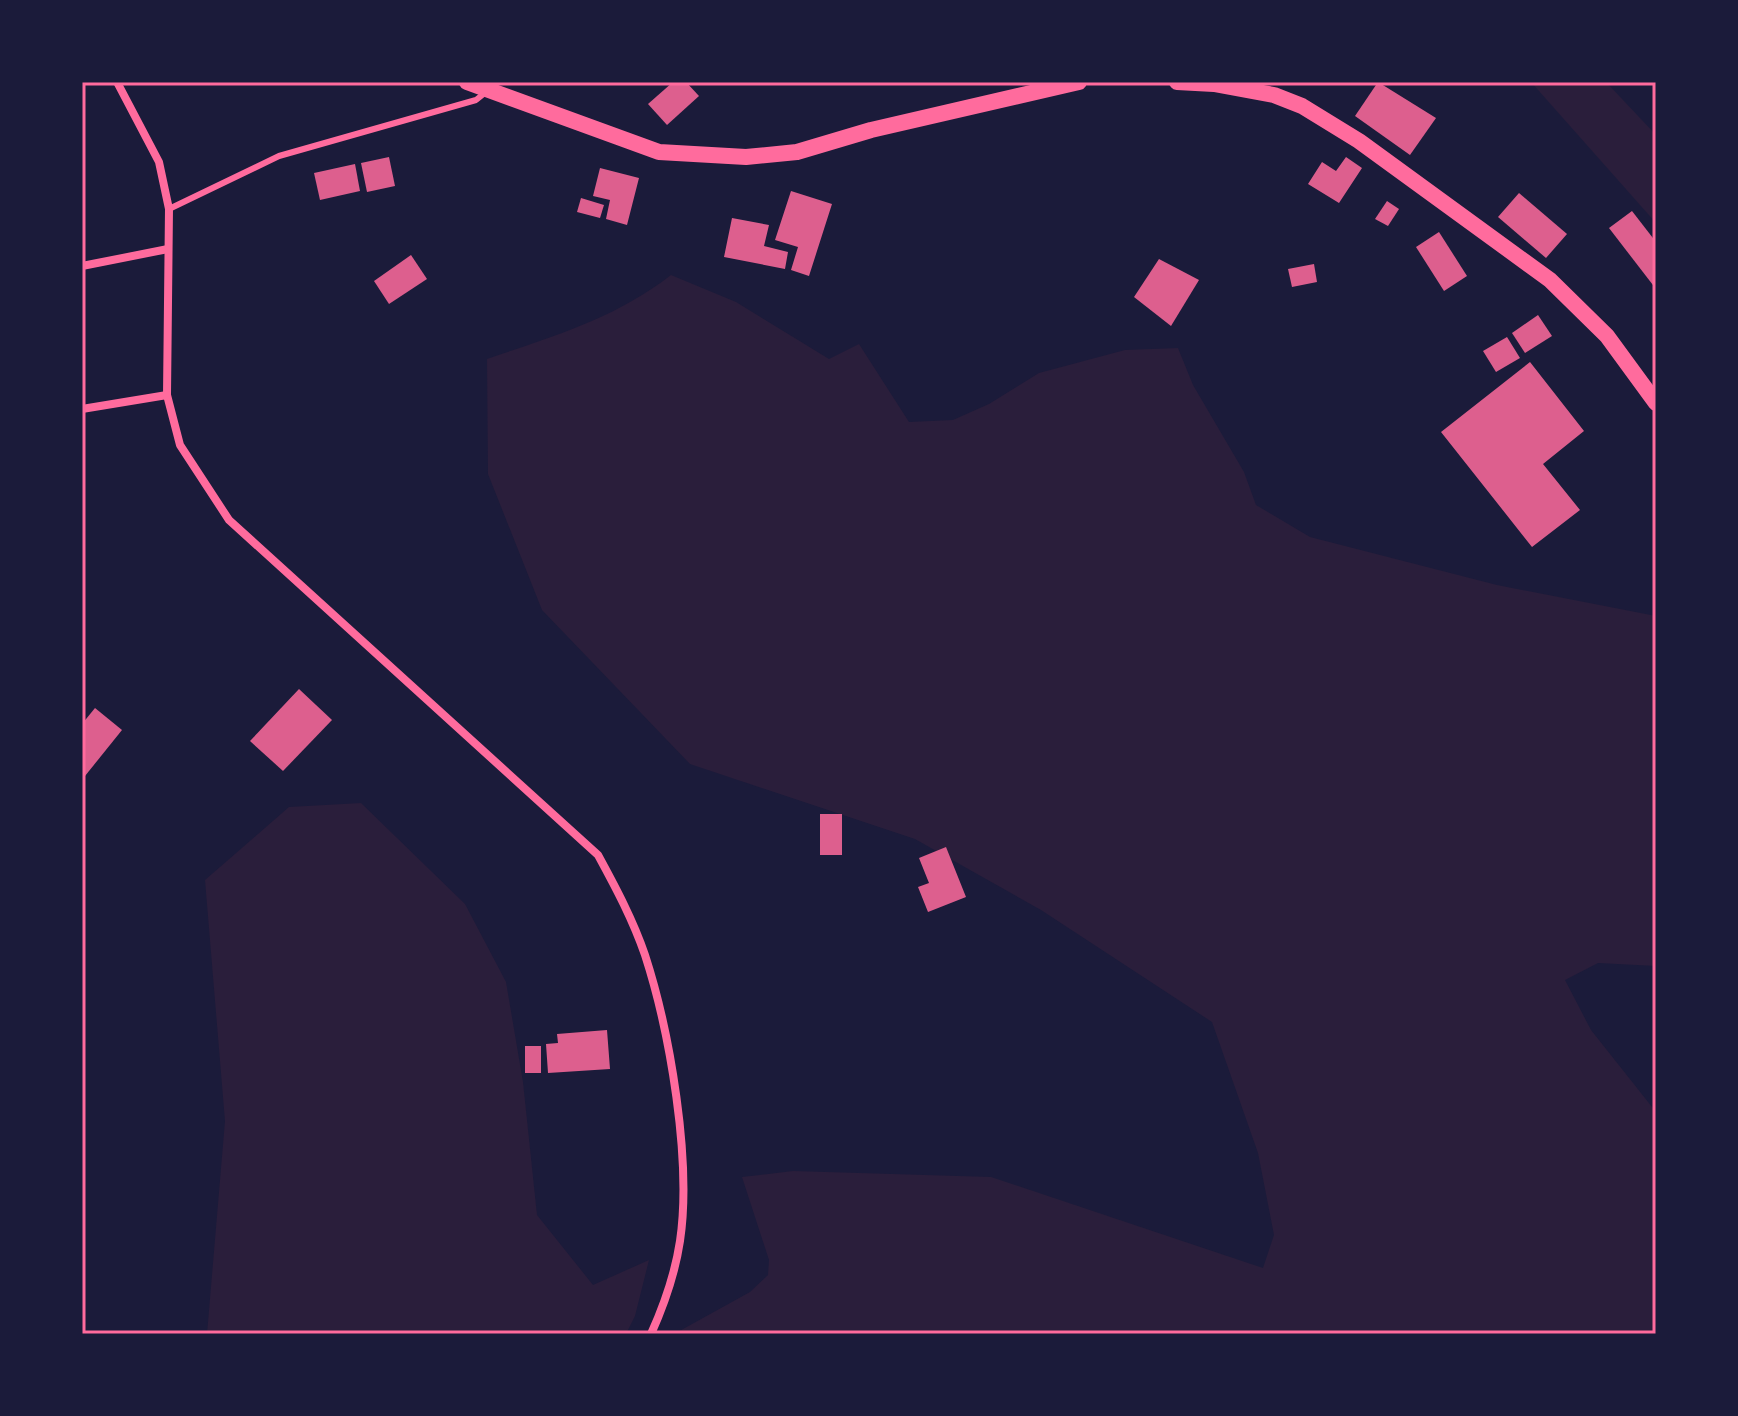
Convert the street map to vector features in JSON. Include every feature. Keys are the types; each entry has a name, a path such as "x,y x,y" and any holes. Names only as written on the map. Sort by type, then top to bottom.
{"main road":[{"path":"467,82 659,152 746,157 797,152 871,130 1079,82"},
{"path":"1178,82 1214,84 1274,95 1302,106 1359,141 1550,280 1607,336 1656,403"}],"street":[{"path":"117,82 159,162 169,209 167,395 180,445 229,520 598,855 622,900 645,956 662,1027 683,1172 681,1239 670,1291 651,1334"},
{"path":"82,266 168,249"},
{"path":"82,409 167,395"}],"lane":[{"path":"169,209 279,156 476,100 488,90"}],"shaded area":[{"path":"1531,82 1606,82 1656,135 1656,223"},
{"path":"671,275 736,302 829,359 859,344 909,422 953,420 989,404 1039,373 1125,350 1178,348 1193,385 1244,472 1256,505 1310,537 1497,585 1656,616 1656,966 1598,963 1565,980 1591,1030 1656,1112 1656,1334 674,1334 750,1292 768,1275 769,1260 742,1177 793,1171 991,1177 1263,1268 1274,1235 1258,1153 1212,1022 1041,910 915,839 690,764 542,610 488,474 487,359 605,315"},
{"path":"361,803 465,904 506,982 523,1082 537,1215 593,1285 649,1260 635,1316 626,1334 207,1334 225,1121 205,880 289,807"}],"building":[{"path":"673,82 686,82 699,96 667,125 648,104"},
{"path":"1378,82 1436,118 1410,155 1355,116"},
{"path":"389,157 395,186 367,192 361,163"},
{"path":"1346,157 1362,168 1339,203 1308,184 1322,162 1336,171"},
{"path":"355,164 360,191 320,200 314,173"},
{"path":"600,168 639,178 627,225 606,219 610,200 593,196"},
{"path":"791,191 832,204 809,276 791,270 798,247 775,240"},
{"path":"1519,193 1567,234 1546,258 1498,217"},
{"path":"581,198 604,205 600,218 577,212"},
{"path":"1387,201 1399,209 1388,226 1375,219"},
{"path":"1632,211 1656,242 1656,289 1609,228"},
{"path":"732,218 769,225 764,246 788,252 785,269 724,257"},
{"path":"1439,232 1467,276 1444,291 1416,247"},
{"path":"411,255 427,279 389,304 374,281"},
{"path":"1159,259 1199,280 1171,326 1134,297"},
{"path":"1314,264 1317,282 1292,287 1288,269"},
{"path":"1538,315 1552,336 1525,353 1512,333"},
{"path":"1507,337 1520,358 1496,372 1483,351"},
{"path":"1530,362 1584,431 1543,464 1580,510 1532,547 1441,432"},
{"path":"299,689 332,720 283,771 250,741"},
{"path":"95,708 122,730 85,776 82,724"},
{"path":"820,814 842,814 842,855 820,855"},
{"path":"946,847 966,897 928,912 918,887 929,883 919,858"},
{"path":"607,1030 610,1069 548,1073 546,1044 558,1043 557,1034"},
{"path":"525,1046 541,1046 541,1073 525,1073"}]}
